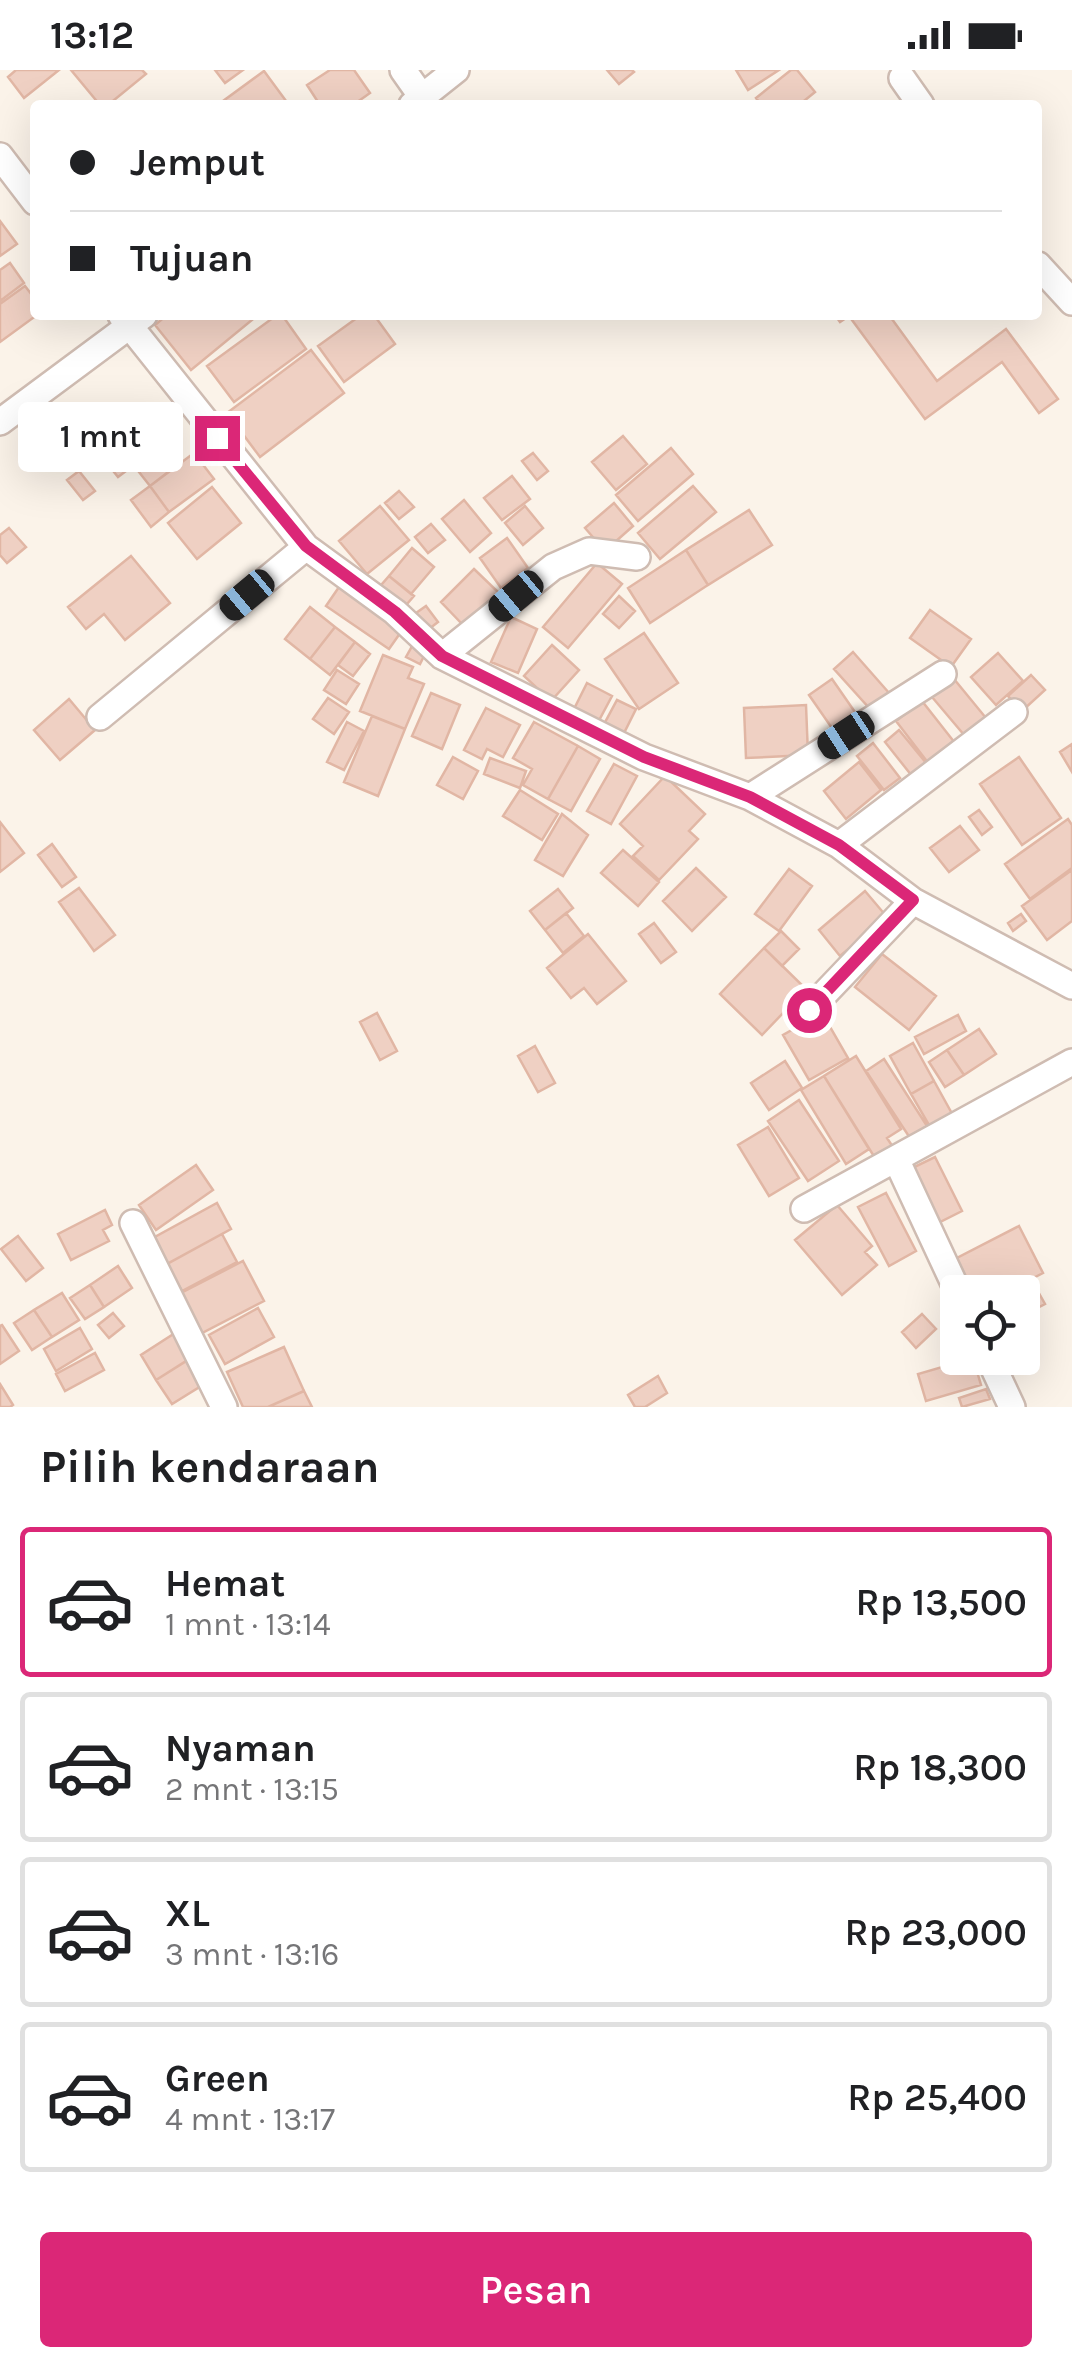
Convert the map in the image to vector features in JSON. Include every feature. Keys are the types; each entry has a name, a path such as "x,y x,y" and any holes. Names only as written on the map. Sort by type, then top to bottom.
{"street":[{"path":"403,70 417,100"},
{"path":"418,100 456,70"},
{"path":"904,73 918,100"},
{"path":"0,156 30,195"},
{"path":"1042,269 1072,302"},
{"path":"0,422 130,320"},
{"path":"132,320 306,546 395,612 442,656 644,757 750,797 839,845 913,900 1072,986"},
{"path":"100,717 306,546"},
{"path":"442,656 553,566 589,551 637,557"},
{"path":"750,797 943,674"},
{"path":"839,845 1014,712"},
{"path":"809,1010 913,900"},
{"path":"804,1209 1072,1062"},
{"path":"896,1159 950,1275"},
{"path":"133,1223 224,1407"},
{"path":"996,1375 1012,1407"}],"building":[{"path":"16,70 59,70 24,98 8,77"},
{"path":"71,70 142,70 146,74 114,100 96,100"},
{"path":"215,70 243,70 225,83"},
{"path":"330,70 354,70 370,93 360,100 317,100 307,85"},
{"path":"607,70 632,70 634,72 619,84"},
{"path":"736,70 779,70 748,90"},
{"path":"791,70 797,70 815,92 805,100 756,98"},
{"path":"264,71 285,100 224,100"},
{"path":"0,221 17,244 0,256"},
{"path":"10,263 24,283 0,301 0,270"},
{"path":"25,286 30,292 30,320 0,342 0,304"},
{"path":"161,320 252,320 191,370 155,325"},
{"path":"270,320 286,320 306,349 234,402 207,366"},
{"path":"354,320 378,320 395,344 344,382 318,346"},
{"path":"852,320 893,320 937,381 1006,329 1058,399 1039,413 1002,362 925,419"},
{"path":"311,350 344,393 260,457 227,413"},
{"path":"147,415 167,440 118,477 98,452"},
{"path":"623,436 647,464 616,490 592,462"},
{"path":"671,448 693,474 638,521 616,495"},
{"path":"166,452 176,466 150,486 139,472"},
{"path":"194,453 214,479 169,512 150,486"},
{"path":"533,453 548,471 537,480 522,461"},
{"path":"79,471 95,491 83,500 67,480"},
{"path":"512,476 530,499 502,520 484,498"},
{"path":"150,486 169,512 151,527 131,500"},
{"path":"693,486 716,512 660,559 638,533"},
{"path":"212,487 241,523 197,559 168,523"},
{"path":"399,491 414,507 399,519 385,503"},
{"path":"464,500 491,533 470,552 442,519"},
{"path":"614,503 633,526 605,551 585,528"},
{"path":"380,506 409,540 367,574 339,541"},
{"path":"525,506 543,528 523,545 505,523"},
{"path":"749,510 772,545 708,585 686,550"},
{"path":"431,524 445,540 428,553 415,537"},
{"path":"9,528 26,547 7,563 0,555 0,535"},
{"path":"507,538 528,568 501,588 480,558"},
{"path":"412,548 434,567 411,594 389,576"},
{"path":"686,550 708,585 650,623 628,588"},
{"path":"131,556 170,603 125,640 104,614 86,629 68,607"},
{"path":"597,563 622,584 568,648 543,627"},
{"path":"474,569 498,592 464,626 441,602"},
{"path":"389,576 414,596 400,612 376,591"},
{"path":"339,587 403,629 389,649 326,606"},
{"path":"619,596 635,611 619,628 603,614"},
{"path":"426,606 438,622 429,629 416,613"},
{"path":"310,607 335,627 310,659 285,639"},
{"path":"930,610 971,639 951,667 910,638"},
{"path":"511,617 537,629 518,673 491,662"},
{"path":"335,627 355,642 330,675 310,659"},
{"path":"644,633 678,683 639,709 605,659"},
{"path":"415,641 428,648 420,664 406,657"},
{"path":"355,642 370,654 353,676 338,665"},
{"path":"552,645 579,670 551,701 524,676"},
{"path":"853,652 890,694 871,710 834,669"},
{"path":"998,653 1023,681 996,705 971,677"},
{"path":"383,655 413,667 408,678 424,684 405,729 360,711"},
{"path":"337,670 359,684 346,704 324,690"},
{"path":"1031,675 1045,690 1022,711 1008,696"},
{"path":"832,679 857,715 834,731 809,695"},
{"path":"954,679 986,718 965,736 932,697"},
{"path":"587,683 612,696 596,726 572,713"},
{"path":"431,693 460,705 442,749 412,736"},
{"path":"328,698 349,712 334,734 313,719"},
{"path":"69,699 95,730 60,760 34,730"},
{"path":"617,700 636,709 622,737 602,728"},
{"path":"922,701 955,743 929,764 896,721"},
{"path":"806,705 808,755 746,758 744,708"},
{"path":"486,708 520,725 503,757 487,749 482,759 464,750"},
{"path":"372,716 405,729 378,796 344,782"},
{"path":"347,722 364,731 344,770 327,762"},
{"path":"534,722 578,746 548,799 523,785 532,769 513,758"},
{"path":"899,730 927,764 912,776 885,742"},
{"path":"873,743 900,778 884,790 857,756"},
{"path":"1072,744 1072,772 1060,752"},
{"path":"578,746 600,759 571,811 548,799"},
{"path":"453,757 478,771 463,799 437,785"},
{"path":"1019,757 1061,818 1022,845 980,784"},
{"path":"490,758 526,771 520,788 484,774"},
{"path":"859,762 881,790 846,819 824,791"},
{"path":"614,764 637,776 611,824 587,811"},
{"path":"665,776 705,814 689,831 698,839 659,880 633,856 643,846 620,824"},
{"path":"520,790 558,814 542,840 503,816"},
{"path":"979,810 992,827 982,835 969,817"},
{"path":"562,814 588,835 563,876 535,860"},
{"path":"1068,819 1072,825 1072,868 1030,899 1005,864"},
{"path":"0,822 24,853 0,872"},
{"path":"960,826 979,850 949,872 930,848"},
{"path":"52,844 76,877 62,887 38,855"},
{"path":"623,850 659,882 638,906 601,873"},
{"path":"696,868 726,897 692,931 663,901"},
{"path":"789,869 812,886 779,931 755,914"},
{"path":"1072,870 1072,921 1047,940 1022,906"},
{"path":"79,888 115,935 94,951 59,902"},
{"path":"558,889 573,908 545,930 530,911"},
{"path":"865,891 887,917 840,956 819,930"},
{"path":"566,913 584,936 563,953 545,930"},
{"path":"1021,914 1026,921 1013,931 1008,923"},
{"path":"654,923 676,952 661,963 639,934"},
{"path":"781,931 799,949 782,966 764,948"},
{"path":"588,934 626,981 597,1004 584,988 571,998 547,968"},
{"path":"764,948 806,989 762,1035 720,994"},
{"path":"882,954 936,996 909,1030 855,987"},
{"path":"377,1013 397,1051 380,1060 360,1022"},
{"path":"822,1013 848,1058 809,1080 783,1035"},
{"path":"958,1015 966,1031 924,1054 915,1037"},
{"path":"979,1029 996,1054 964,1075 947,1050"},
{"path":"913,1043 934,1081 911,1094 890,1056"},
{"path":"535,1046 555,1083 538,1092 518,1056"},
{"path":"947,1050 964,1075 945,1087 929,1062"},
{"path":"856,1056 901,1129 887,1138 893,1147 875,1158 824,1076"},
{"path":"884,1059 927,1126 910,1138 866,1071"},
{"path":"785,1061 802,1088 769,1110 751,1083"},
{"path":"824,1076 869,1149 846,1164 801,1090"},
{"path":"934,1081 955,1119 933,1132 911,1094"},
{"path":"799,1100 839,1161 808,1181 768,1121"},
{"path":"768,1127 799,1178 769,1196 738,1145"},
{"path":"935,1157 962,1211 934,1225 906,1171"},
{"path":"196,1165 213,1190 156,1230 139,1205"},
{"path":"886,1193 916,1251 889,1266 858,1207"},
{"path":"217,1203 231,1229 167,1264 153,1238"},
{"path":"837,1205 872,1246 865,1252 877,1265 842,1295 795,1240"},
{"path":"105,1210 112,1225 103,1230 109,1241 71,1260 58,1234"},
{"path":"1019,1226 1043,1273 958,1275 951,1261"},
{"path":"222,1234 237,1262 182,1291 167,1264"},
{"path":"18,1236 43,1268 26,1281 1,1249"},
{"path":"243,1261 264,1301 202,1333 181,1293"},
{"path":"118,1266 132,1288 104,1307 90,1285"},
{"path":"90,1285 104,1307 85,1319 70,1298"},
{"path":"62,1293 79,1320 52,1337 34,1310"},
{"path":"258,1308 274,1337 225,1364 209,1335"},
{"path":"34,1310 52,1337 32,1350 14,1323"},
{"path":"113,1313 124,1326 109,1338 98,1325"},
{"path":"922,1314 936,1329 916,1348 902,1332"},
{"path":"0,1326 19,1351 0,1364"},
{"path":"80,1328 92,1349 56,1371 44,1349"},
{"path":"175,1333 191,1358 156,1380 141,1355"},
{"path":"284,1347 304,1391 268,1407 243,1407 227,1372"},
{"path":"95,1353 104,1370 65,1391 56,1374"},
{"path":"186,1361 201,1386 172,1404 156,1380"},
{"path":"940,1368 940,1375 978,1375 981,1385 926,1401 918,1374"},
{"path":"658,1376 667,1393 645,1407 635,1407 628,1395"},
{"path":"0,1384 13,1405 10,1407 0,1407"},
{"path":"986,1389 990,1399 962,1407 959,1398"},
{"path":"304,1391 312,1407 268,1407"}],"route":[{"path":"217,438 306,546 395,612 442,656 644,757 750,797 839,845 913,900 809,1010"}]}
